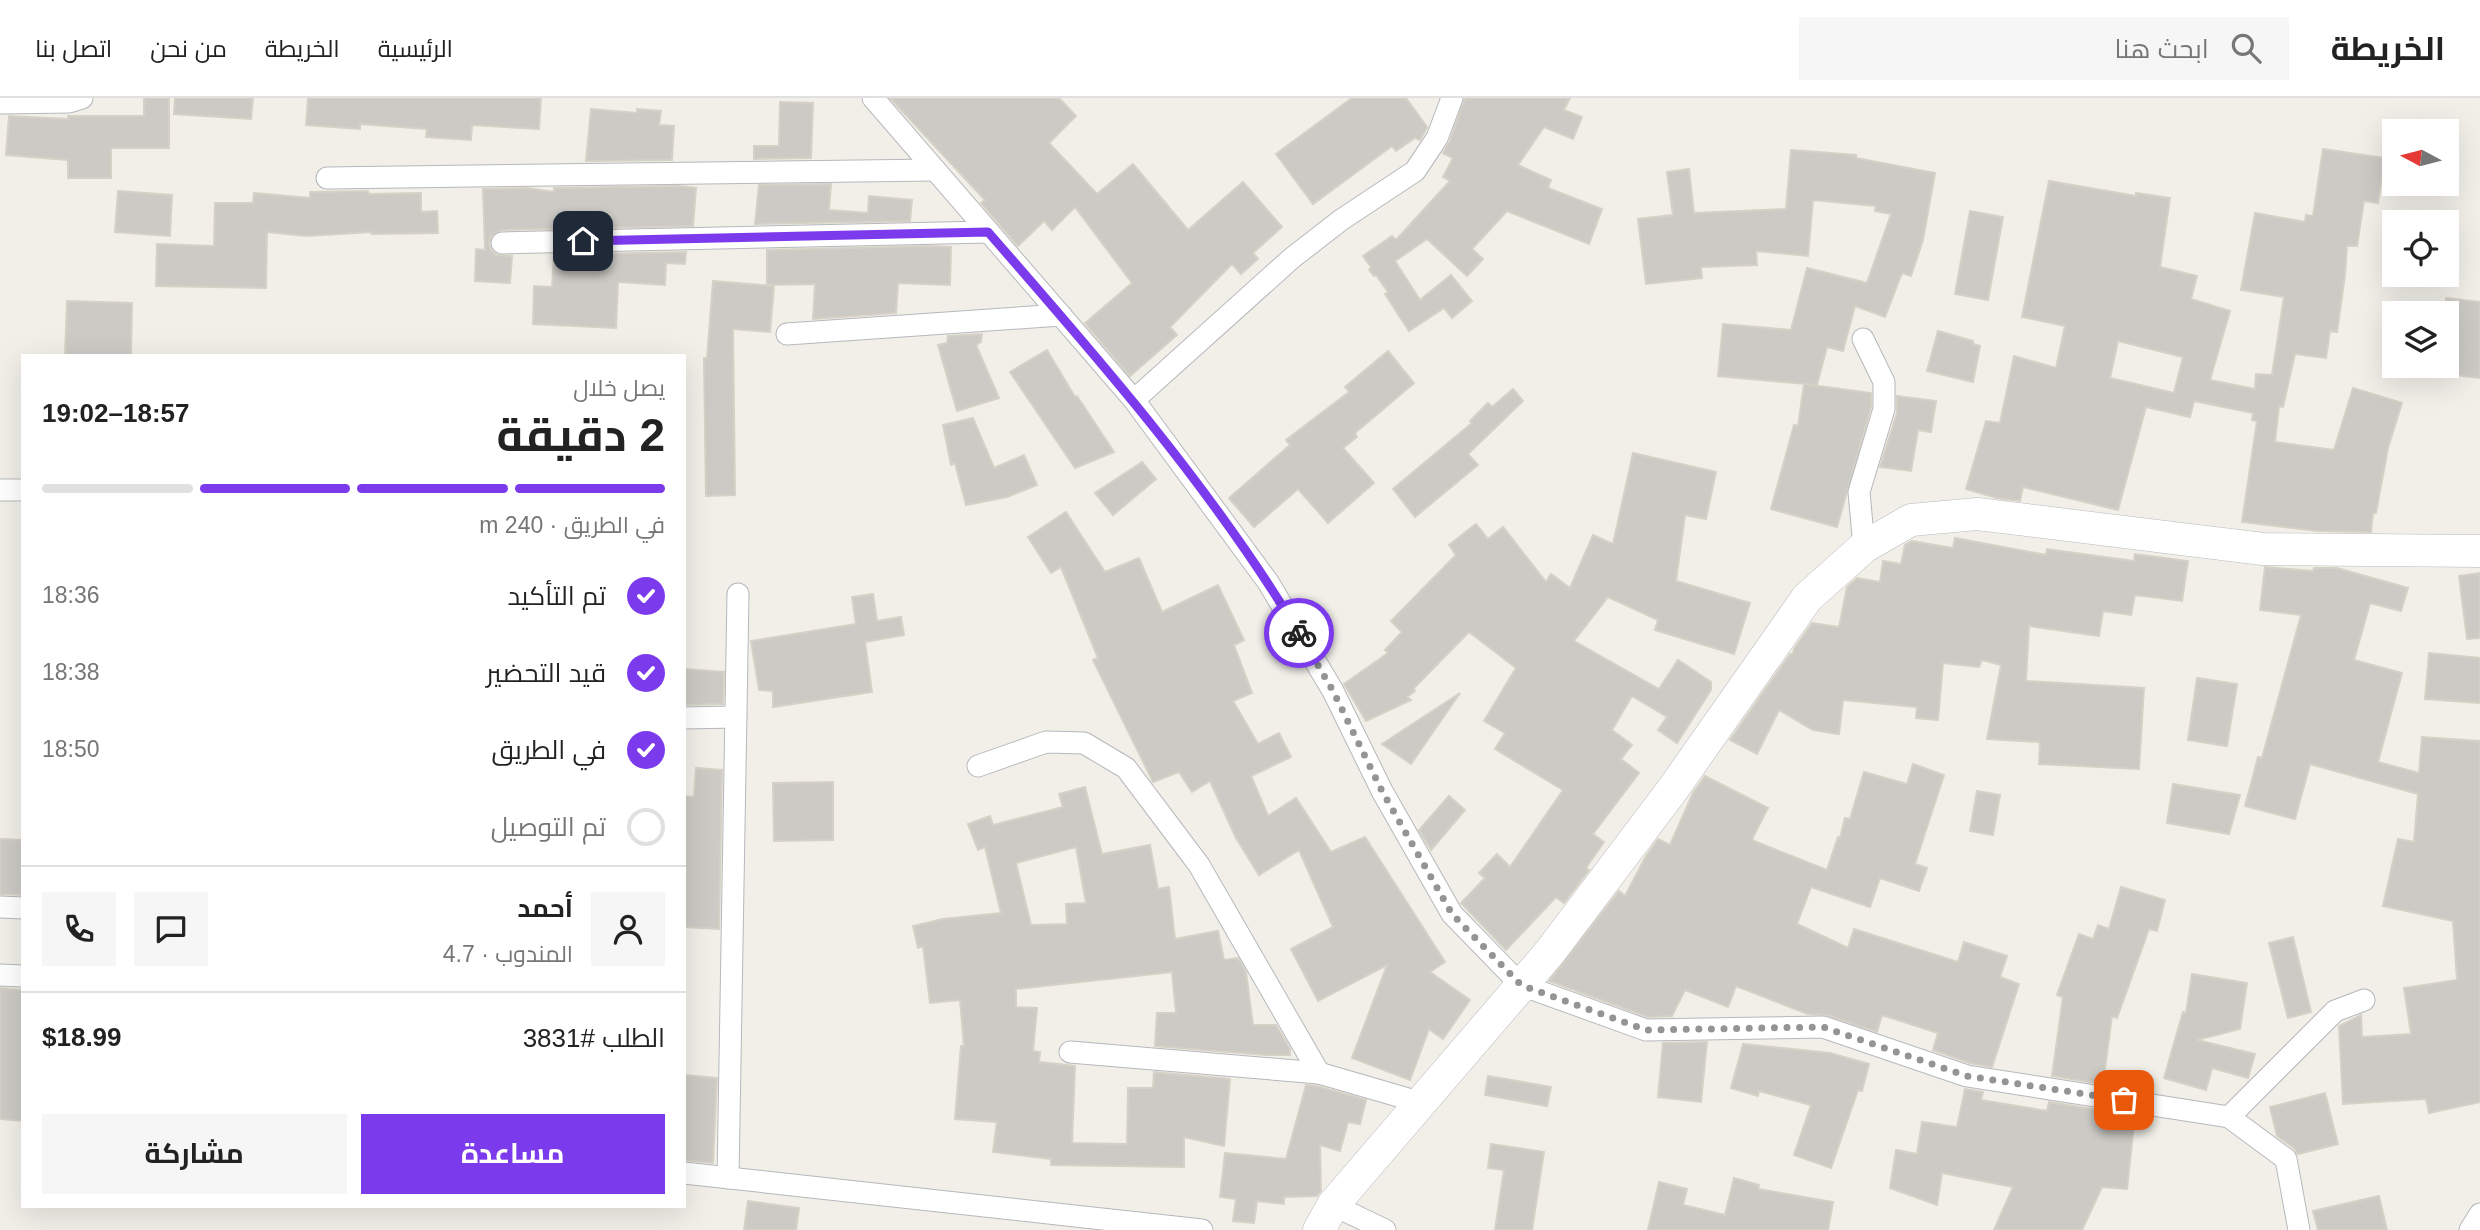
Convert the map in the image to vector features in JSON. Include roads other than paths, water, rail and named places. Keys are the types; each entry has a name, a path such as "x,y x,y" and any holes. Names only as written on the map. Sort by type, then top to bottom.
{"street":[{"path":"0,103 69,102 82,98"},
{"path":"873,98 1134,400 1268,582 1333,691 1382,791 1452,914 1521,985 1646,1030 1823,1027 1967,1076 2229,1117 2286,1159 2300,1230"},
{"path":"1134,400 1292,258 1341,220 1415,172 1437,138 1452,98"},
{"path":"327,178 935,170"},
{"path":"502,243 988,232"},
{"path":"787,334 1061,315"},
{"path":"1863,339 1884,382 1884,408 1859,492 1864,547"},
{"path":"0,490 21,490"},
{"path":"1385,1230 1326,1217 1436,1083 1550,952 1673,789 1807,598 1864,547 1911,520 1977,514 2263,549 2480,551"},
{"path":"728,1178 738,594"},
{"path":"686,718 736,716"},
{"path":"978,766 1046,742 1084,743 1126,768 1199,865 1319,1073"},
{"path":"0,907 21,908"},
{"path":"0,975 21,976"},
{"path":"2229,1117 2335,1011 2364,1000"},
{"path":"1070,1052 1319,1073 1422,1103"},
{"path":"686,1172 1202,1230"},
{"path":"2470,1230 2480,1214"}]}
